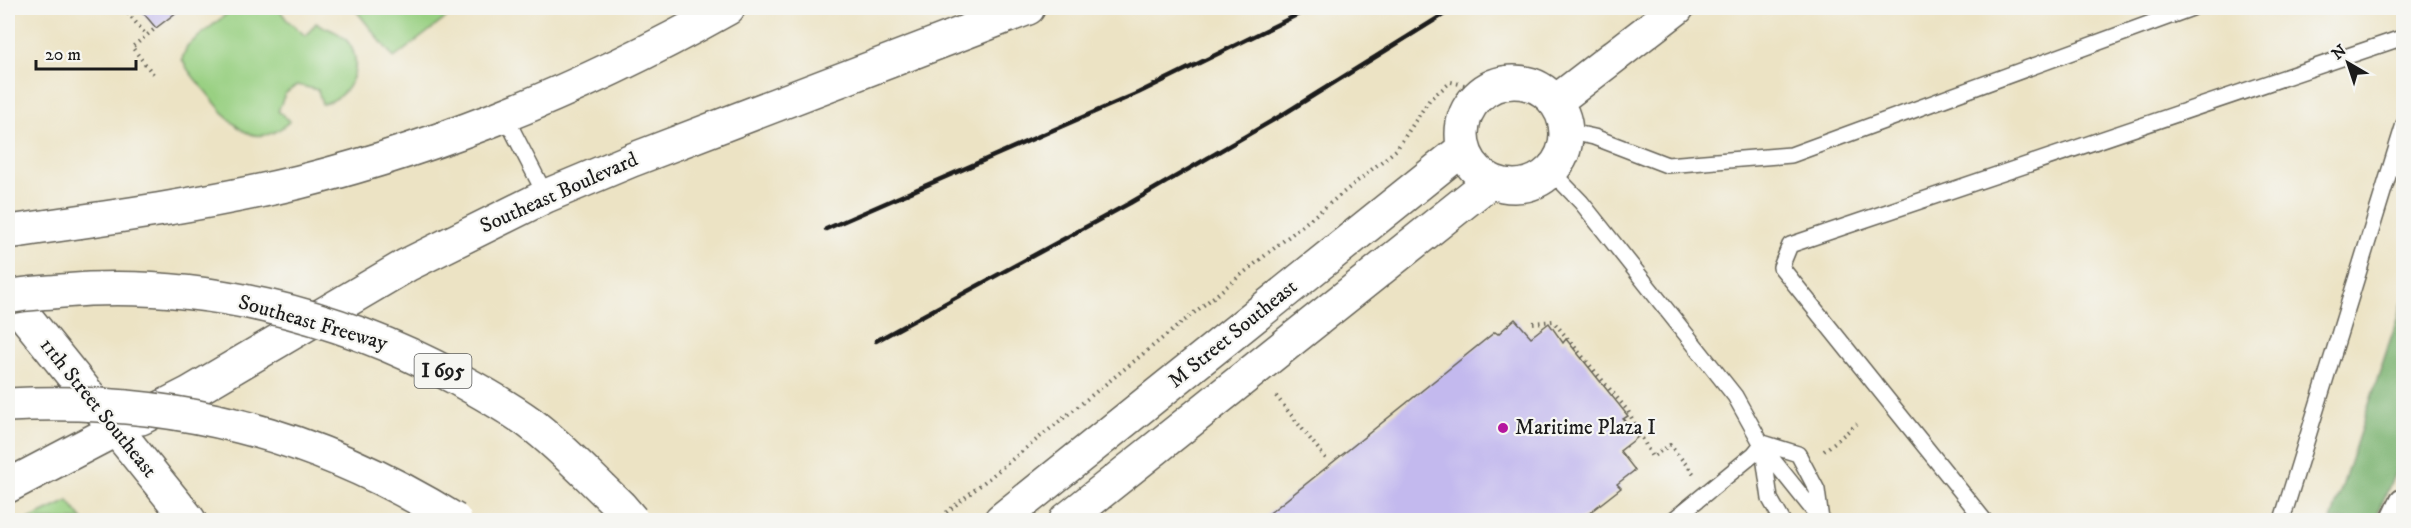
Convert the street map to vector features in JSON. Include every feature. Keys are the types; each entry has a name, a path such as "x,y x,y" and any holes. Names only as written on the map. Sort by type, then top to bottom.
{"main road":[{"path":"8,232 197,202 289,184 402,153 505,116 591,79 728,8"},
{"name":"Southeast Boulevard","path":"8,486 190,393 407,266 546,196 632,160 1028,8"},
{"path":"1561,116 1677,8"},
{"path":"1515,82 1531,84 1544,91 1561,116 1560,160 1551,171 1538,180 1522,186 1506,186 1491,181 1470,161 1464,148 1462,131 1466,115 1474,101 1486,90 1500,84 1515,82"},
{"name":"M Street Southeast","path":"1001,520 1464,148"},
{"name":"M Street Southeast","path":"1066,520 1491,181"},
{"name":"Southeast Freeway","path":"8,296 139,288 214,295 332,324 396,347 486,395 530,423 620,506 632,520"},
{"name":"11th Street Southeast","path":"8,296 189,520"},
{"path":"8,405 65,402 134,406 258,429 377,475 455,520"}],"street":[{"path":"2396,520 2403,503"}],"lane":[{"path":"1561,116 1594,137 1667,165 1791,156 2192,8"},
{"path":"1984,520 1781,267 1790,245 2403,37"},
{"path":"505,116 546,196"},
{"path":"2282,520 2403,124"},
{"path":"1551,171 1581,202 1735,396 1784,476 1821,520"},
{"path":"1673,520 1754,454 1763,443"},
{"path":"1763,443 1770,499 1782,520"},
{"path":"1763,443 1798,454 1817,490 1821,520"}],"path":[{"path":"124,8 146,35"},
{"path":"153,74 132,47 156,28"},
{"path":"937,520 1396,150 1430,99 1451,82 1486,90"},
{"path":"1533,322 1553,321 1584,355 1628,411 1652,457 1670,445 1697,478"},
{"path":"1274,393 1327,460"},
{"path":"1824,451 1857,424"}],"green space":[{"path":"234,8 278,8 287,20 306,36 316,23 341,35 353,51 355,61 355,71 347,89 332,101 322,104 318,90 297,85 285,94 278,111 290,121 277,131 265,135 254,135 243,131 224,114 190,73 182,59 187,46"},
{"path":"354,8 459,8 394,58"},
{"path":"2403,301 2403,454 2375,520 2331,520"},
{"path":"68,501 83,520 27,520"}],"building":[{"path":"139,8 182,8 156,28"},
{"name":"Maritime Plaza I","path":"1515,319 1531,337 1549,323 1563,343 1566,339 1628,416 1623,419 1638,437 1620,451 1635,470 1617,484 1621,488 1580,520 1261,520 1495,332 1498,334"}],"railway":[{"path":"826,229 1138,93 1311,8"},
{"path":"876,341 1130,203 1282,115 1454,8"}],"place":[{"name":"Maritime Plaza I","path":"1503,428"}]}
